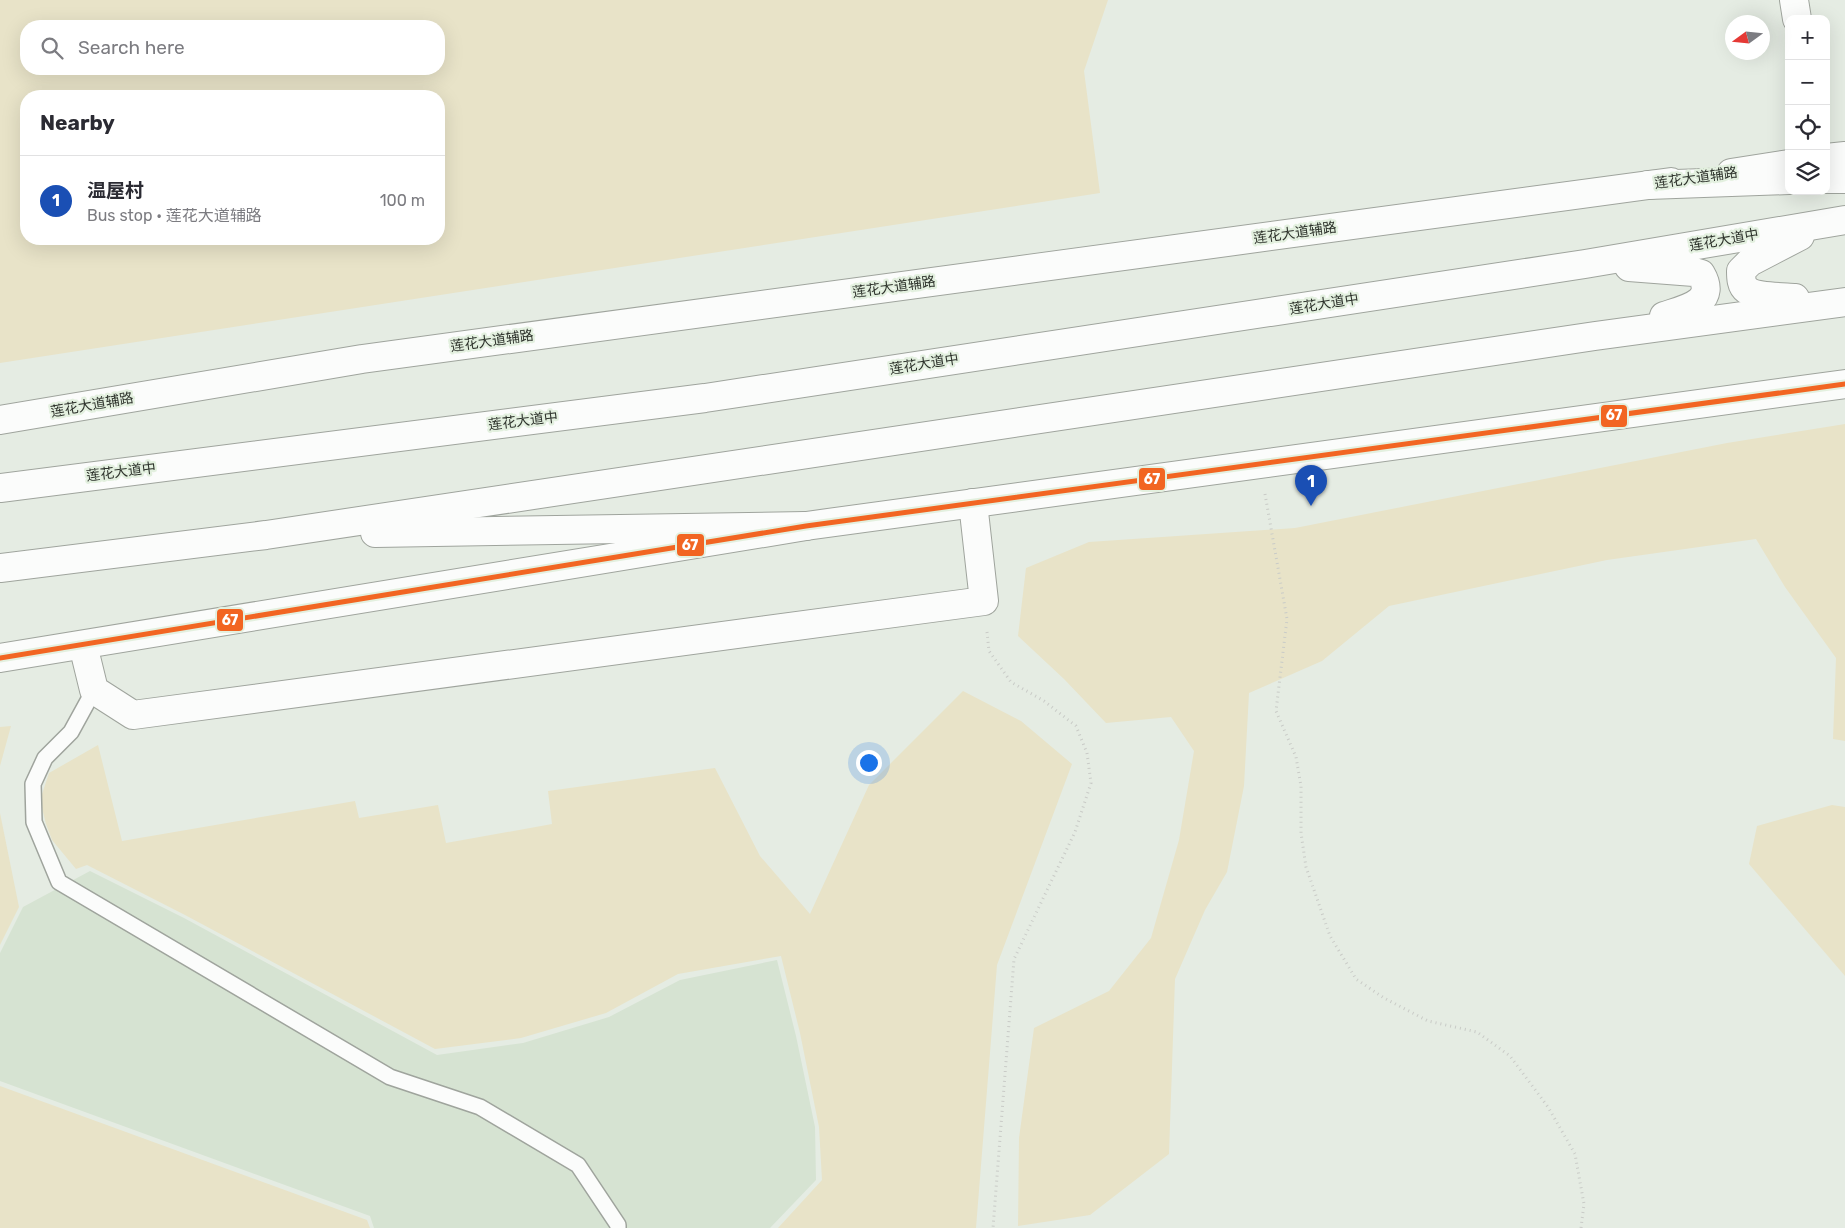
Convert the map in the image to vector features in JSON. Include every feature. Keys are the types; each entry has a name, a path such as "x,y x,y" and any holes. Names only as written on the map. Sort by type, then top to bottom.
{"main road":[{"path":"1794,0 1796,15"},
{"path":"1830,158 1845,156"},
{"name":"莲花大道辅路","path":"0,420 362,359 1648,185 1785,165"},
{"path":"1830,179 1845,179"},
{"path":"1648,185 1785,180"},
{"path":"1834,222 1750,262 1741,271 1741,276 1746,290 1753,294 1840,302"},
{"name":"莲花大道中","path":"0,488 705,398 1585,264 1834,222"},
{"path":"1585,264 1694,272 1701,274 1705,281 1706,294 1691,307 1595,336"},
{"path":"0,568 266,535 1595,336 1840,302"},
{"path":"0,658 806,526 1845,384"},
{"path":"83,645 94,690 132,716 984,601 973,503"},
{"path":"266,535 806,526"}],"lane":[{"path":"94,690 71,732 45,758 32,784 34,822 59,882 390,1077 480,1107 578,1165 618,1225 618,1228"}],"path":[{"path":"1259,463 1287,619 1276,711 1296,757 1301,786 1301,833 1306,867 1330,936 1356,979 1384,998 1428,1021 1477,1032 1510,1056 1548,1107 1575,1154 1584,1204 1581,1228"},
{"path":"984,601 989,651 1012,682 1044,701 1076,726 1087,753 1090,783 1076,832 1014,959 994,1228"}],"shaded area":[{"path":"0,0 1108,0 1084,71 1100,193 0,363"},
{"path":"1845,424 1845,741 1833,739 1836,658 1785,587 1756,539 1607,560 1389,606 1322,661 1249,693 1244,786 1227,872 1205,910 1175,979 1169,1154 1090,1215 1018,1226 1019,1138 1034,1028 1109,991 1151,938 1179,840 1194,751 1171,717 1106,723 1064,679 1018,636 1026,568 1089,542 1295,528 1727,443"},
{"path":"963,691 1021,721 1072,764 997,965 976,1228 778,1228 822,1180 819,1127 800,1033 781,956 678,974 606,1013 521,1038 435,1049 185,915 87,865 76,869 52,840 40,800 49,773 98,745 122,841 355,801 359,818 438,805 446,843 552,824 548,791 715,768 760,856 810,914 869,785"},
{"path":"11,726 0,766 0,727"},
{"path":"1832,805 1845,807 1845,976 1749,864 1757,826"},
{"path":"0,813 19,907 0,945"},
{"path":"90,871 184,918 437,1055 523,1043 609,1017 680,980 777,960 796,1036 815,1127 816,1180 770,1228 374,1228 370,1216 0,1081 0,953 23,907"},
{"path":"0,1086 367,1220 370,1228 0,1228"}],"transit line":[{"name":"67","path":"0,658 806,526 1845,384"}],"place":[{"name":"温屋村","path":"1311,506"}]}
